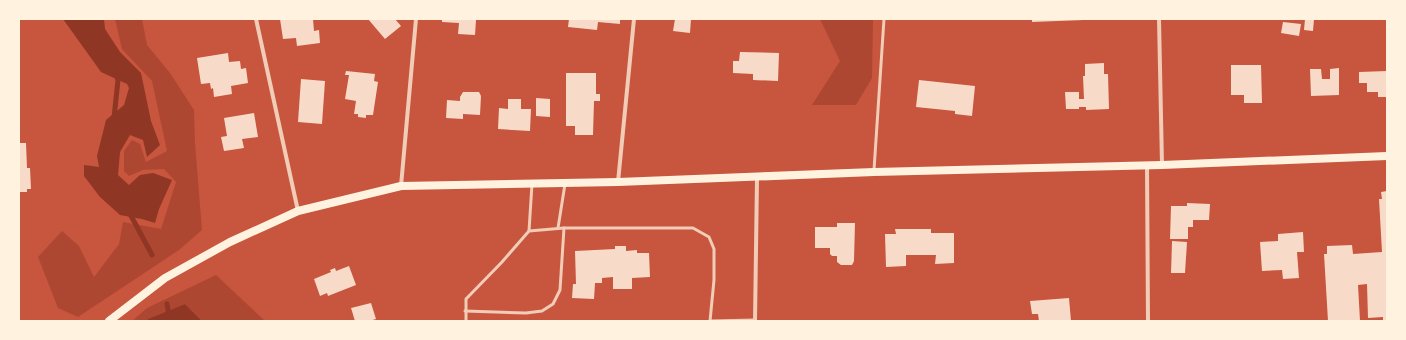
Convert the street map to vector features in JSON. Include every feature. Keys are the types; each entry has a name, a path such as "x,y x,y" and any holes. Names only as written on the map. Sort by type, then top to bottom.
{"main road":[{"path":"109,321 165,278 230,242 298,211 401,186 757,178 874,172 1162,165 1387,156"}],"street":[{"path":"256,19 298,211"},
{"path":"401,186 416,19"},
{"path":"618,182 634,19"},
{"path":"1160,19 1162,165"},
{"path":"1147,165 1148,321"},
{"path":"755,321 757,178"}],"lane":[{"path":"874,172 884,19"},
{"path":"558,228 565,183"},
{"path":"466,321 466,299 502,262 529,231 532,184"},
{"path":"529,231 558,228 693,228 709,237 714,249 714,280 710,321 755,321"},
{"path":"465,311 526,313 542,311 553,304 560,290 564,228"}],"shaded area":[{"path":"63,19 104,19 105,29 120,52 141,73 151,121 160,145 147,157 143,140 130,135 120,152 118,175 129,185 140,175 153,173 172,180 159,209 155,223 120,215 100,197 84,176 84,165 99,167 97,156 106,120 124,105 129,88 127,84 101,72"},
{"path":"115,19 142,19 147,45 170,73 194,110 202,230 179,250 78,317 58,308 38,257 62,231 79,246 94,277 119,244 123,222 161,229 176,182 164,169 143,170 129,176 124,171 124,151 132,140 140,144 146,162 167,151 152,81 122,49"},
{"path":"820,19 873,19 872,78 856,105 812,105 840,61"},
{"path":"216,275 265,321 202,321 185,304 148,319 147,321 132,321 147,308"},
{"path":"185,304 202,321 147,321 148,319"}],"building":[{"path":"280,19 313,19 314,31 319,30 320,43 297,46 296,38 283,39"},
{"path":"368,19 395,19 401,26 385,39"},
{"path":"442,19 476,20 475,35 458,34 459,23 442,22"},
{"path":"569,19 620,19 620,24 598,22 597,30 568,27"},
{"path":"675,19 691,19 690,33 673,31"},
{"path":"1032,19 1084,19 1084,20 1032,22"},
{"path":"1305,19 1314,19 1313,31 1304,30"},
{"path":"1283,22 1301,24 1299,36 1281,33"},
{"path":"740,52 779,53 778,81 753,80 753,74 733,73 733,61 739,61"},
{"path":"228,53 229,62 240,61 241,69 246,68 248,83 231,86 232,94 214,97 213,88 211,89 210,83 201,84 197,58"},
{"path":"1104,63 1104,74 1108,74 1109,109 1086,110 1086,107 1079,107 1079,109 1066,109 1065,92 1079,92 1079,99 1084,99 1083,76 1085,76 1085,64"},
{"path":"1231,65 1261,65 1262,103 1244,103 1244,95 1231,95"},
{"path":"1339,68 1339,95 1311,96 1310,69 1321,69 1322,79 1330,79 1330,69"},
{"path":"346,71 375,74 374,81 378,82 373,115 366,115 366,118 358,117 358,114 354,114 356,101 345,99 349,75 345,75"},
{"path":"1387,71 1387,97 1378,97 1378,92 1367,92 1367,83 1359,83 1359,72"},
{"path":"566,73 596,73 596,94 600,94 600,101 594,101 593,135 575,135 575,126 566,126"},
{"path":"301,79 325,81 322,124 298,122"},
{"path":"919,80 975,86 972,116 955,114 955,111 916,107"},
{"path":"463,92 479,92 481,96 480,115 463,114 463,119 446,118 447,100 460,101 460,97"},
{"path":"536,98 550,99 550,117 536,116"},
{"path":"508,99 521,99 521,109 531,109 530,131 498,129 499,108 508,109"},
{"path":"254,113 258,137 242,139 244,148 224,151 221,137 227,136 224,118"},
{"path":"19,143 26,143 27,168 30,168 31,189 27,189 27,192 19,192"},
{"path":"1387,191 1387,321 1383,321 1383,317 1368,318 1367,284 1358,285 1360,321 1328,321 1324,254 1327,254 1327,246 1352,245 1353,254 1382,252 1379,199 1382,199 1381,192"},
{"path":"1187,203 1210,204 1209,220 1193,220 1193,227 1188,227 1188,239 1170,239 1171,206 1187,206"},
{"path":"837,223 855,223 854,261 852,265 841,265 837,262 837,256 832,256 830,254 830,248 815,248 815,227 837,227"},
{"path":"895,229 931,229 931,233 954,233 954,263 935,264 936,255 906,255 906,266 886,267 885,234 896,234"},
{"path":"1303,232 1304,252 1297,252 1299,278 1283,279 1282,270 1262,271 1260,242 1278,241 1278,234"},
{"path":"1172,241 1187,242 1185,273 1171,273"},
{"path":"615,246 626,246 626,251 637,250 637,253 649,253 650,277 632,278 632,289 613,289 613,277 602,278 602,283 595,283 594,299 572,298 573,284 576,284 575,251 615,249"},
{"path":"349,266 356,285 328,296 327,293 320,296 314,279 331,272 330,270 335,268 336,271"},
{"path":"1069,298 1071,321 1039,321 1038,314 1032,314 1030,301"},
{"path":"371,303 376,319 369,321 355,321 351,308"}],"waterway":[{"path":"114,118 118,80 115,72"},
{"path":"129,212 152,255"},
{"path":"167,304 170,321"}]}
